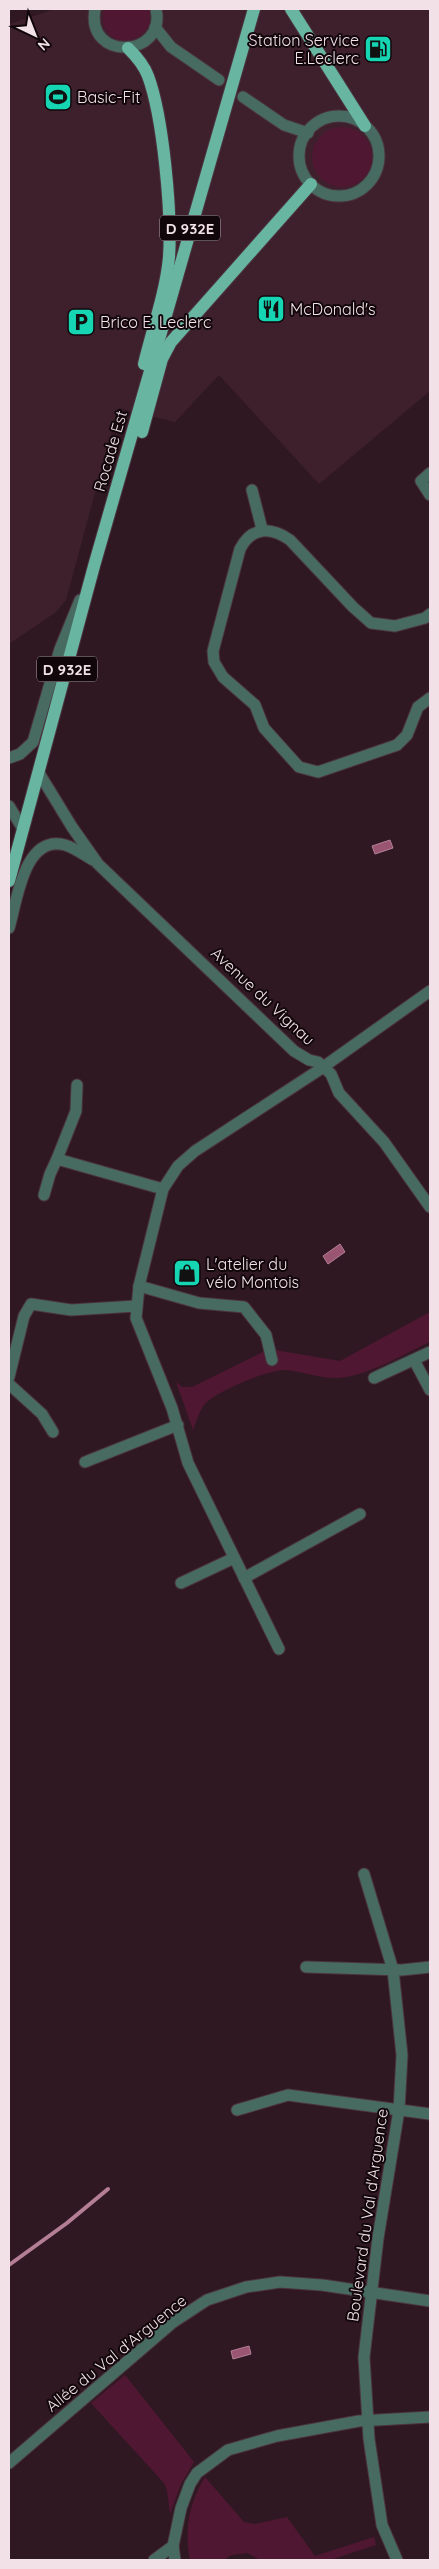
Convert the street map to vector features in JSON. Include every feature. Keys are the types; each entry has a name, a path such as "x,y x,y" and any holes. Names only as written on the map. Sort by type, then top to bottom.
{"main road":[{"name":"Rocade Est","path":"9,881 94,566 253,9"},
{"path":"291,9 365,126"},
{"path":"128,48 139,59 148,74 154,96 162,144 169,218 167,266 137,390 135,424"},
{"path":"100,547 121,503 166,350 210,297 311,184"}],"street":[{"path":"95,9 94,18 99,34 113,46 128,48 146,41 171,47"},
{"path":"146,41 155,27 156,9"},
{"path":"155,27 171,47 219,80"},
{"path":"243,96 284,125 308,132"},
{"path":"335,117 351,118 365,126 373,134 379,154 378,164 370,182 356,192 335,196 322,192 311,184 301,168 300,149 308,132 324,119 335,117"},
{"path":"284,125 300,149"},
{"path":"430,473 421,481 430,495"},
{"path":"252,490 262,529"},
{"path":"430,614 395,626 371,624 290,540 279,532 262,529 249,536 240,549 214,642 214,662 223,677 255,705 264,728 300,767 318,772 397,745 407,735 418,707 430,698"},
{"path":"9,758 20,754 33,742 60,649 94,566"},
{"path":"39,773 72,827 98,864"},
{"path":"9,806 23,828"},
{"path":"9,928 26,866 37,852 51,845 64,844 98,864"},
{"name":"Avenue du Vignau","path":"98,864 294,1051 324,1066"},
{"path":"279,1649 188,1463 178,1425 136,1318 139,1286 163,1189 178,1166 195,1152 324,1066 430,991"},
{"path":"324,1066 331,1074 339,1092 384,1142 430,1207"},
{"path":"44,1195 50,1174 58,1159 76,1111 77,1085"},
{"path":"58,1159 163,1189"},
{"path":"139,1286 199,1302 244,1307 266,1335 272,1360"},
{"path":"9,1377 24,1316 31,1304 71,1310 136,1306"},
{"path":"374,1378 430,1352"},
{"path":"414,1360 430,1390"},
{"path":"9,1384 42,1414 53,1432"},
{"path":"85,1462 178,1425"},
{"path":"244,1578 360,1514"},
{"path":"181,1583 234,1558"},
{"name":"Boulevard du Val d'Arguence","path":"364,1874 393,1970 402,2055 399,2110 364,2357 367,2420 382,2525 397,2560"},
{"path":"306,1967 393,1970 430,1967"},
{"path":"238,2110 288,2095 430,2114"},
{"name":"Allée du Val d'Arguence","path":"9,2463 172,2323 207,2300 246,2287 280,2282 322,2284 372,2294 430,2301"},
{"path":"175,2560 173,2546 181,2508 190,2484 197,2474 228,2450 277,2436 367,2420 430,2417"},
{"path":"154,2560 173,2546"}],"shaded area":[{"path":"55,9 430,9 430,391 319,484 219,375 175,422 118,408 66,600 56,612 9,644 9,24"},
{"path":"104,9 150,9 149,26 134,39 117,39 110,35 105,28 103,19"},
{"path":"336,127 348,127 359,132 367,140 372,151 370,169 359,182 348,187 336,187 325,182 317,174 312,163 312,151 317,140 325,132"},
{"path":"390,840 393,848 375,854 372,846"},
{"path":"340,1244 345,1252 328,1264 323,1256"},
{"path":"430,1312 430,1342 357,1375 331,1378 286,1370 255,1377 219,1394 204,1405 193,1430 176,1382 182,1387 192,1387 265,1351 275,1350 340,1361"},
{"path":"249,2346 251,2354 233,2359 231,2351"},
{"path":"125,2375 194,2462 181,2484 170,2514 167,2490 164,2483 91,2403"},
{"path":"205,2477 244,2522 255,2524 287,2517 315,2556 374,2537 376,2545 330,2560 260,2560 247,2553 232,2555 223,2560 190,2560 188,2549 189,2517 195,2497"}],"waterway":[{"path":"9,2265 67,2223 108,2189"}],"place":[{"name":"Station Service E.Leclerc","path":"378,49"},
{"name":"Basic-Fit","path":"58,97"},
{"name":"McDonald's","path":"271,309"},
{"name":"Brico E. Leclerc","path":"81,322"},
{"name":"L'atelier du vélo Montois","path":"187,1273"}]}
